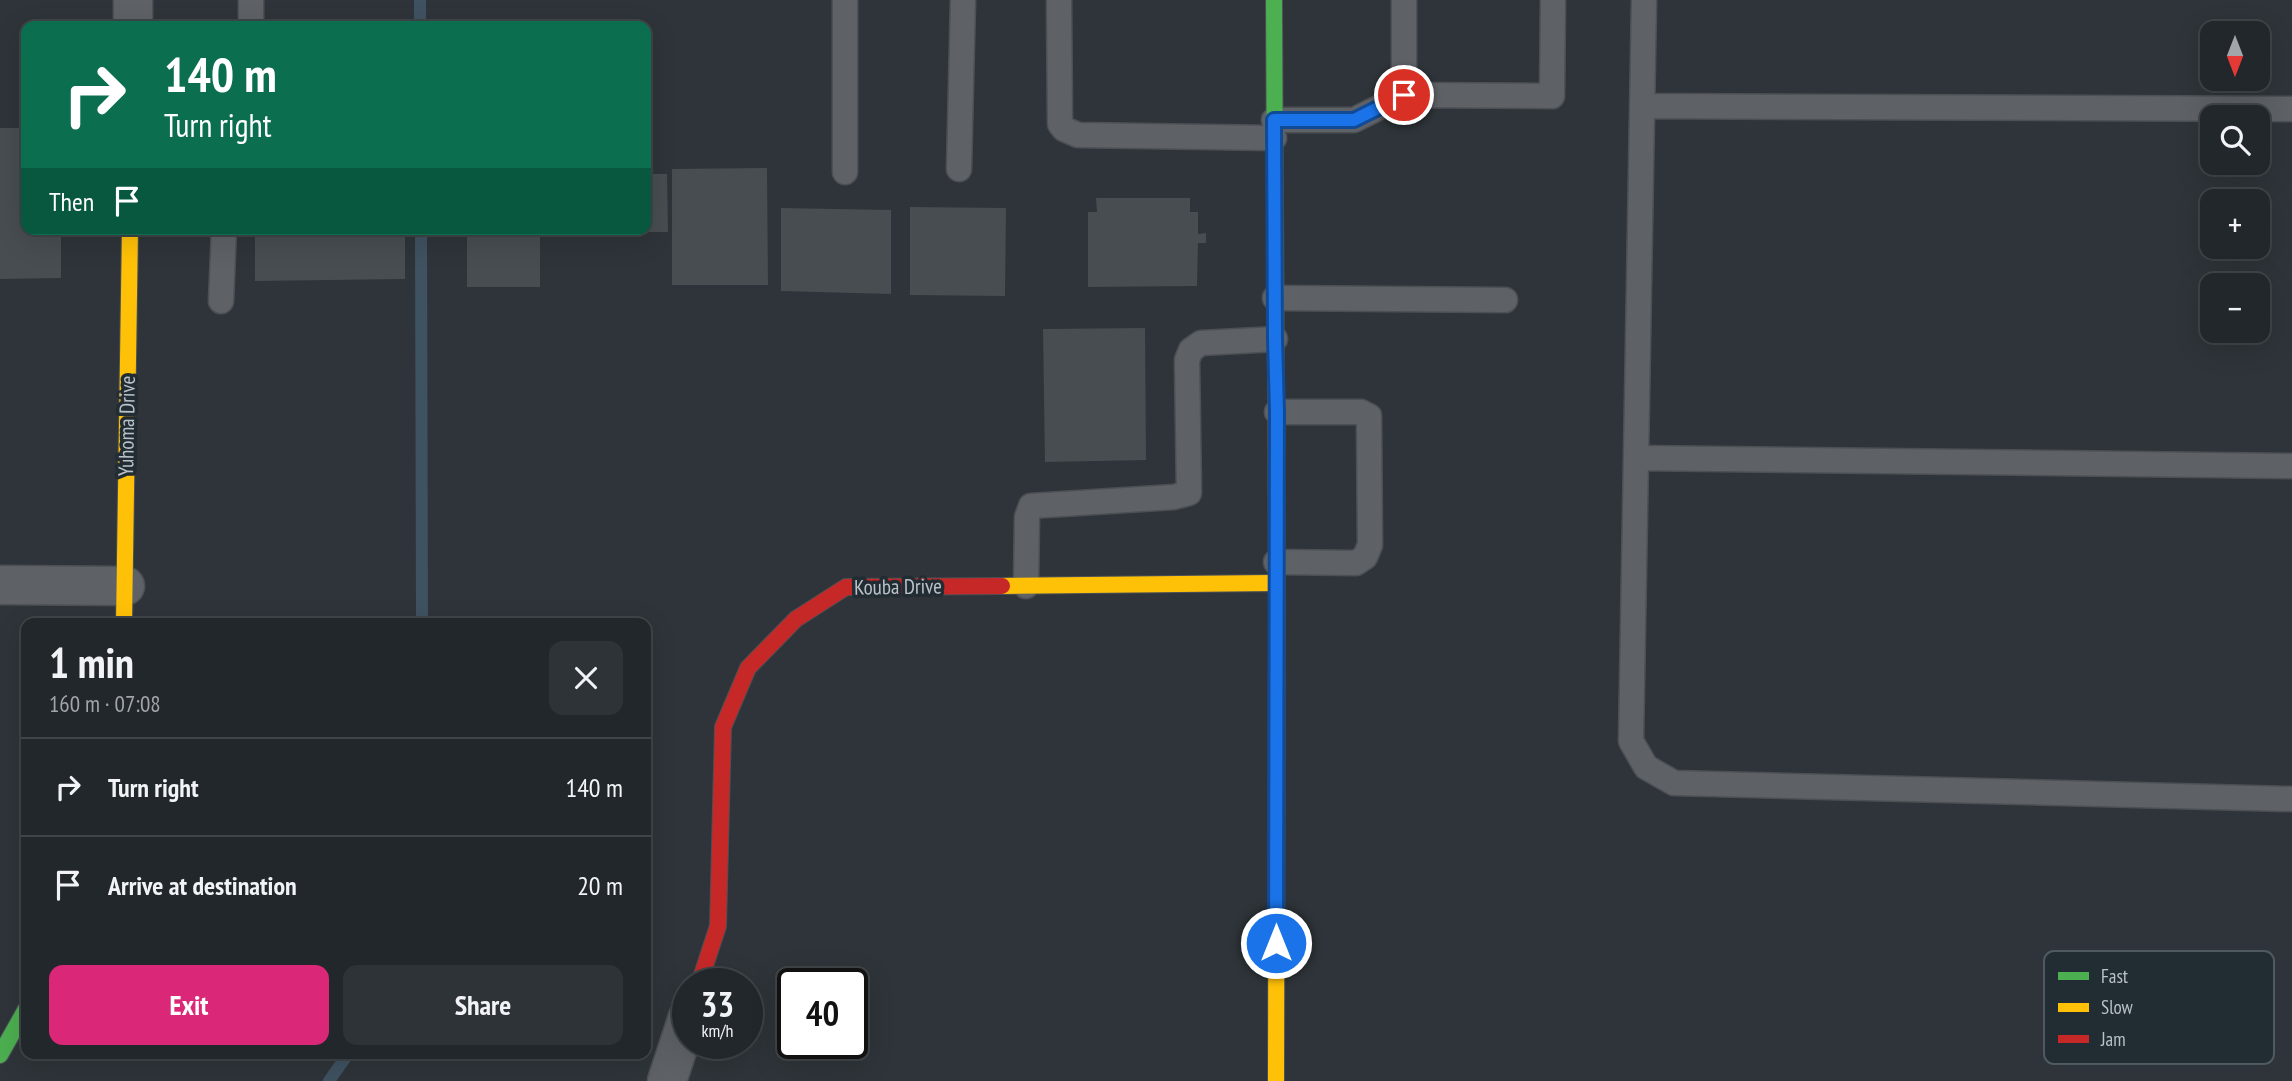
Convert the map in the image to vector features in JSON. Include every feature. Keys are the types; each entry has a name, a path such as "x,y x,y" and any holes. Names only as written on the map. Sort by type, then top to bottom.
{"street":[{"path":"133,0 133,21"},
{"path":"1274,0 1277,412 1276,1081"},
{"name":"Yuhoma Drive","path":"124,618 130,235"},
{"name":"Kouba Drive","path":"704,968 718,926 723,727 748,668 796,619 846,587 1026,586 1276,573"},
{"path":"0,585 125,586"},
{"path":"0,1055 21,1018"},
{"path":"667,1081 674,1059"}],"lane":[{"path":"251,0 251,21"},
{"path":"845,0 845,172"},
{"path":"959,169 963,0"},
{"path":"1059,0 1060,124 1064,130 1079,135 1274,129 1354,120 1404,95 1552,96 1553,0"},
{"path":"1404,0 1404,95"},
{"path":"1644,0 1631,741 1646,767 1674,783 2292,799"},
{"path":"1642,106 2292,109"},
{"path":"221,301 224,235"},
{"path":"1275,298 1505,300"},
{"path":"1026,586 1027,517 1031,506 1174,497 1189,493 1186,360 1191,350 1200,343 1275,339"},
{"path":"1276,573 1356,564 1364,557 1370,545 1369,416 1361,412 1277,412"},
{"path":"1636,458 2292,466"}],"building":[{"path":"0,128 21,128 21,235 61,235 61,278 0,279"},
{"path":"767,168 768,285 672,285 672,169"},
{"path":"651,174 667,174 668,232 651,232"},
{"path":"1096,198 1190,198 1190,212 1198,212 1198,234 1206,233 1206,243 1198,243 1197,286 1088,287 1088,212 1097,212"},
{"path":"910,207 1006,208 1005,296 910,295"},
{"path":"781,208 891,210 891,294 781,291"},
{"path":"255,235 405,235 405,279 255,281"},
{"path":"467,235 540,235 540,287 467,287"},
{"path":"1145,328 1146,460 1045,462 1043,329"}],"waterway":[{"path":"420,0 420,21"},
{"path":"421,235 422,618"},
{"path":"329,1081 344,1059"}],"traffic: fast":[{"path":"1274,0 1277,600"},
{"path":"0,1055 21,1018"}],"traffic: slow":[{"path":"124,618 130,235"},
{"path":"1002,586 1276,583"},
{"path":"1276,1081 1277,600"}],"traffic: jam":[{"path":"704,968 718,926 723,727 748,668 796,619 846,587 1002,586"}],"route":[{"path":"1276,943 1277,412 1274,120 1354,120 1404,95"}]}
